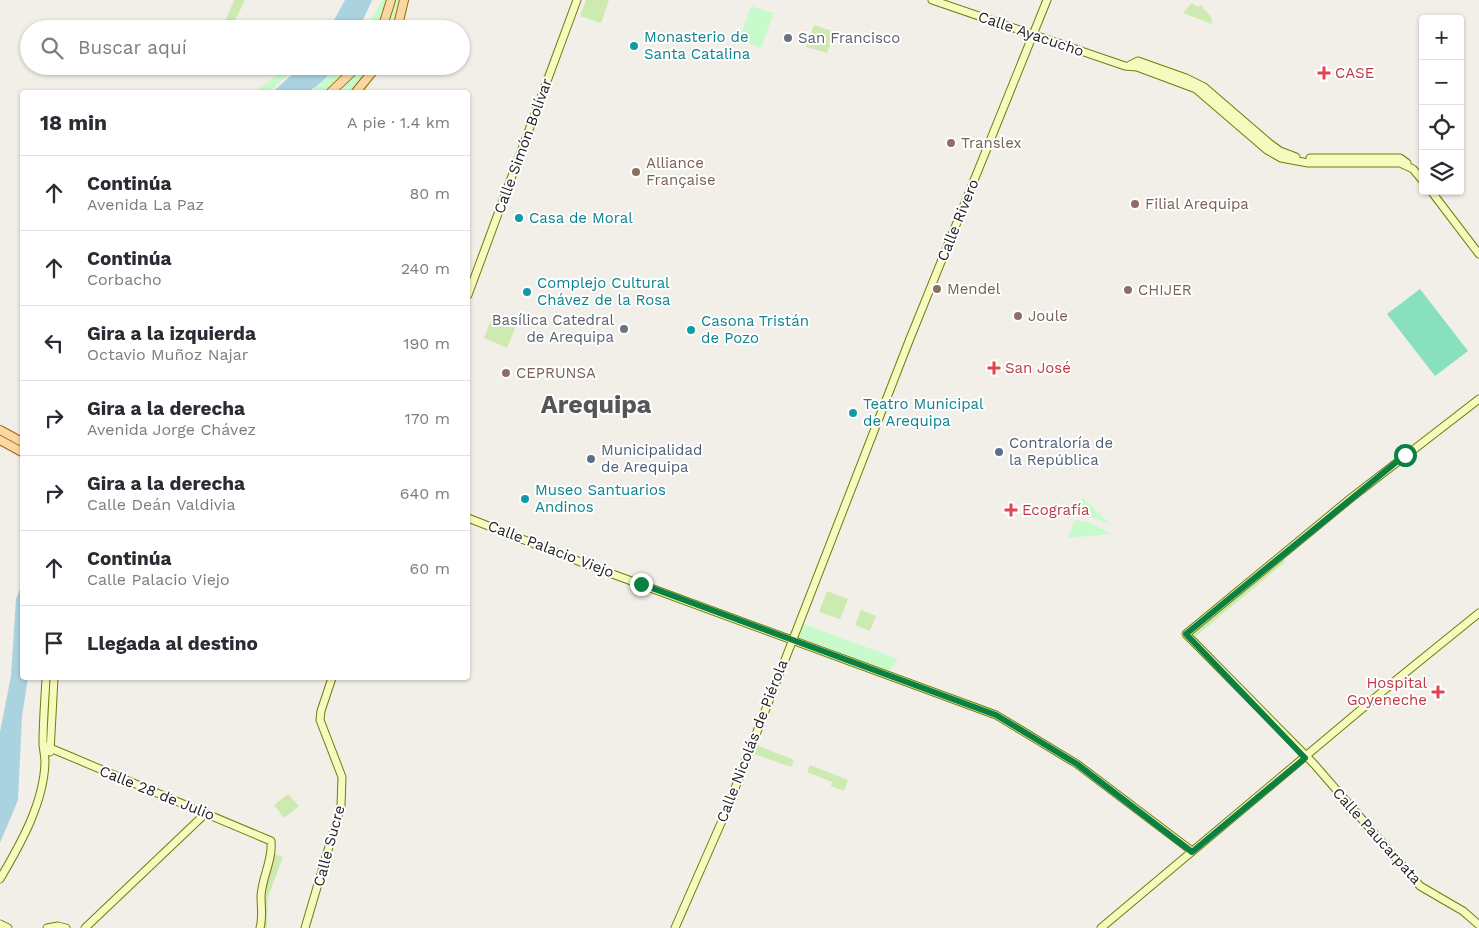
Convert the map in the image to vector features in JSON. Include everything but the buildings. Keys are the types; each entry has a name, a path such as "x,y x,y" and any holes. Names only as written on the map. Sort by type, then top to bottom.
{"main road":[{"path":"385,20 391,0"},
{"path":"399,20 404,0"},
{"path":"335,90 349,75"},
{"path":"358,90 370,75"},
{"path":"0,430 20,441"},
{"path":"0,440 20,451"}],"street":[{"name":"Calle Simón Bolívar","path":"470,288 577,0"},
{"name":"Calle Ayacucho","path":"932,0 1125,66 1202,89 1267,150 1281,158 1308,163 1400,163 1409,166 1419,177"},
{"name":"Calle Rivero","path":"870,441 1047,0"},
{"path":"1434,195 1479,254"},
{"name":"Calle Paucarpata","path":"1479,399 1351,498 1187,633 1305,758 1314,764 1420,886 1463,911 1479,925"},
{"name":"Calle Nicolás de Piérola","path":"675,928 725,814 870,441"},
{"name":"Calle Palacio Viejo","path":"470,519 996,715 1077,764 1192,852"},
{"path":"1101,928 1479,613"},
{"path":"45,762 43,745 46,680"},
{"path":"0,879 17,849 36,805 45,762 52,749 54,680"},
{"name":"Calle Sucre","path":"305,928 341,806 341,773 320,720 331,680"},
{"name":"Calle 28 de Julio","path":"43,745 271,841 271,852 261,895 263,909 260,928"},
{"path":"84,928 206,813"},
{"path":"0,924 8,928"},
{"path":"47,928 58,926 66,928"}],"green space":[{"path":"234,0 245,0 235,20 226,20"},
{"path":"382,0 409,0 405,20 371,20"},
{"path":"586,0 609,0 601,23 580,16"},
{"path":"1192,3 1198,7 1201,5 1211,17 1212,24 1183,13"},
{"name":"San Francisco","path":"751,6 774,13 761,48 739,40"},
{"path":"814,25 835,32 827,53 806,47"},
{"path":"277,75 287,75 271,90 258,90"},
{"path":"330,75 377,75 366,90 314,90"},
{"path":"1420,289 1468,351 1435,376 1387,314"},
{"path":"492,317 516,326 507,348 484,338"},
{"path":"1083,497 1111,525 1092,517 1076,515"},
{"path":"1075,520 1091,523 1111,534 1068,538"},
{"path":"1280,560 1286,561 1196,636 1193,633"},
{"path":"827,591 848,599 840,619 819,612"},
{"path":"861,610 876,616 870,631 855,625"},
{"path":"804,624 898,659 889,671 796,636"},
{"path":"757,745 794,760 791,767 754,754"},
{"path":"810,765 848,780 844,791 831,786 832,782 807,772"},
{"path":"288,794 299,806 284,818 274,805"},
{"path":"275,854 283,857 268,897 267,928 263,928 265,887"}],"water":[{"path":"345,0 372,0 363,20 334,20"},
{"path":"291,75 328,75 311,90 275,90"},
{"path":"20,589 20,680 28,680 22,716 18,800 0,843 0,732 11,676 16,599"}],"place":[{"name":"San Francisco","path":"788,38"},
{"name":"Monasterio de Santa Catalina","path":"634,46"},
{"name":"CASE","path":"1324,73"},
{"name":"Translex","path":"951,143"},
{"name":"Alliance Française","path":"636,172"},
{"name":"Filial Arequipa","path":"1135,204"},
{"name":"Casa de Moral","path":"519,218"},
{"name":"Mendel","path":"937,289"},
{"name":"CHIJER","path":"1128,290"},
{"name":"Complejo Cultural Chávez de la Rosa","path":"527,292"},
{"name":"Joule","path":"1018,316"},
{"name":"Basílica Catedral de Arequipa","path":"624,329"},
{"name":"Casona Tristán de Pozo","path":"691,330"},
{"name":"San José","path":"994,368"},
{"name":"CEPRUNSA","path":"506,373"},
{"name":"Teatro Municipal de Arequipa","path":"853,413"},
{"name":"Contraloría de la República","path":"999,452"},
{"name":"Municipalidad de Arequipa","path":"591,459"},
{"name":"Museo Santuarios Andinos","path":"525,499"},
{"name":"Ecografía","path":"1011,510"},
{"name":"Hospital Goyeneche","path":"1438,692"}],"district":[{"name":"Arequipa","path":"596,404"}],"route":[{"path":"641,584 996,715 1077,764 1192,852 1305,758 1186,634 1405,455"}]}
